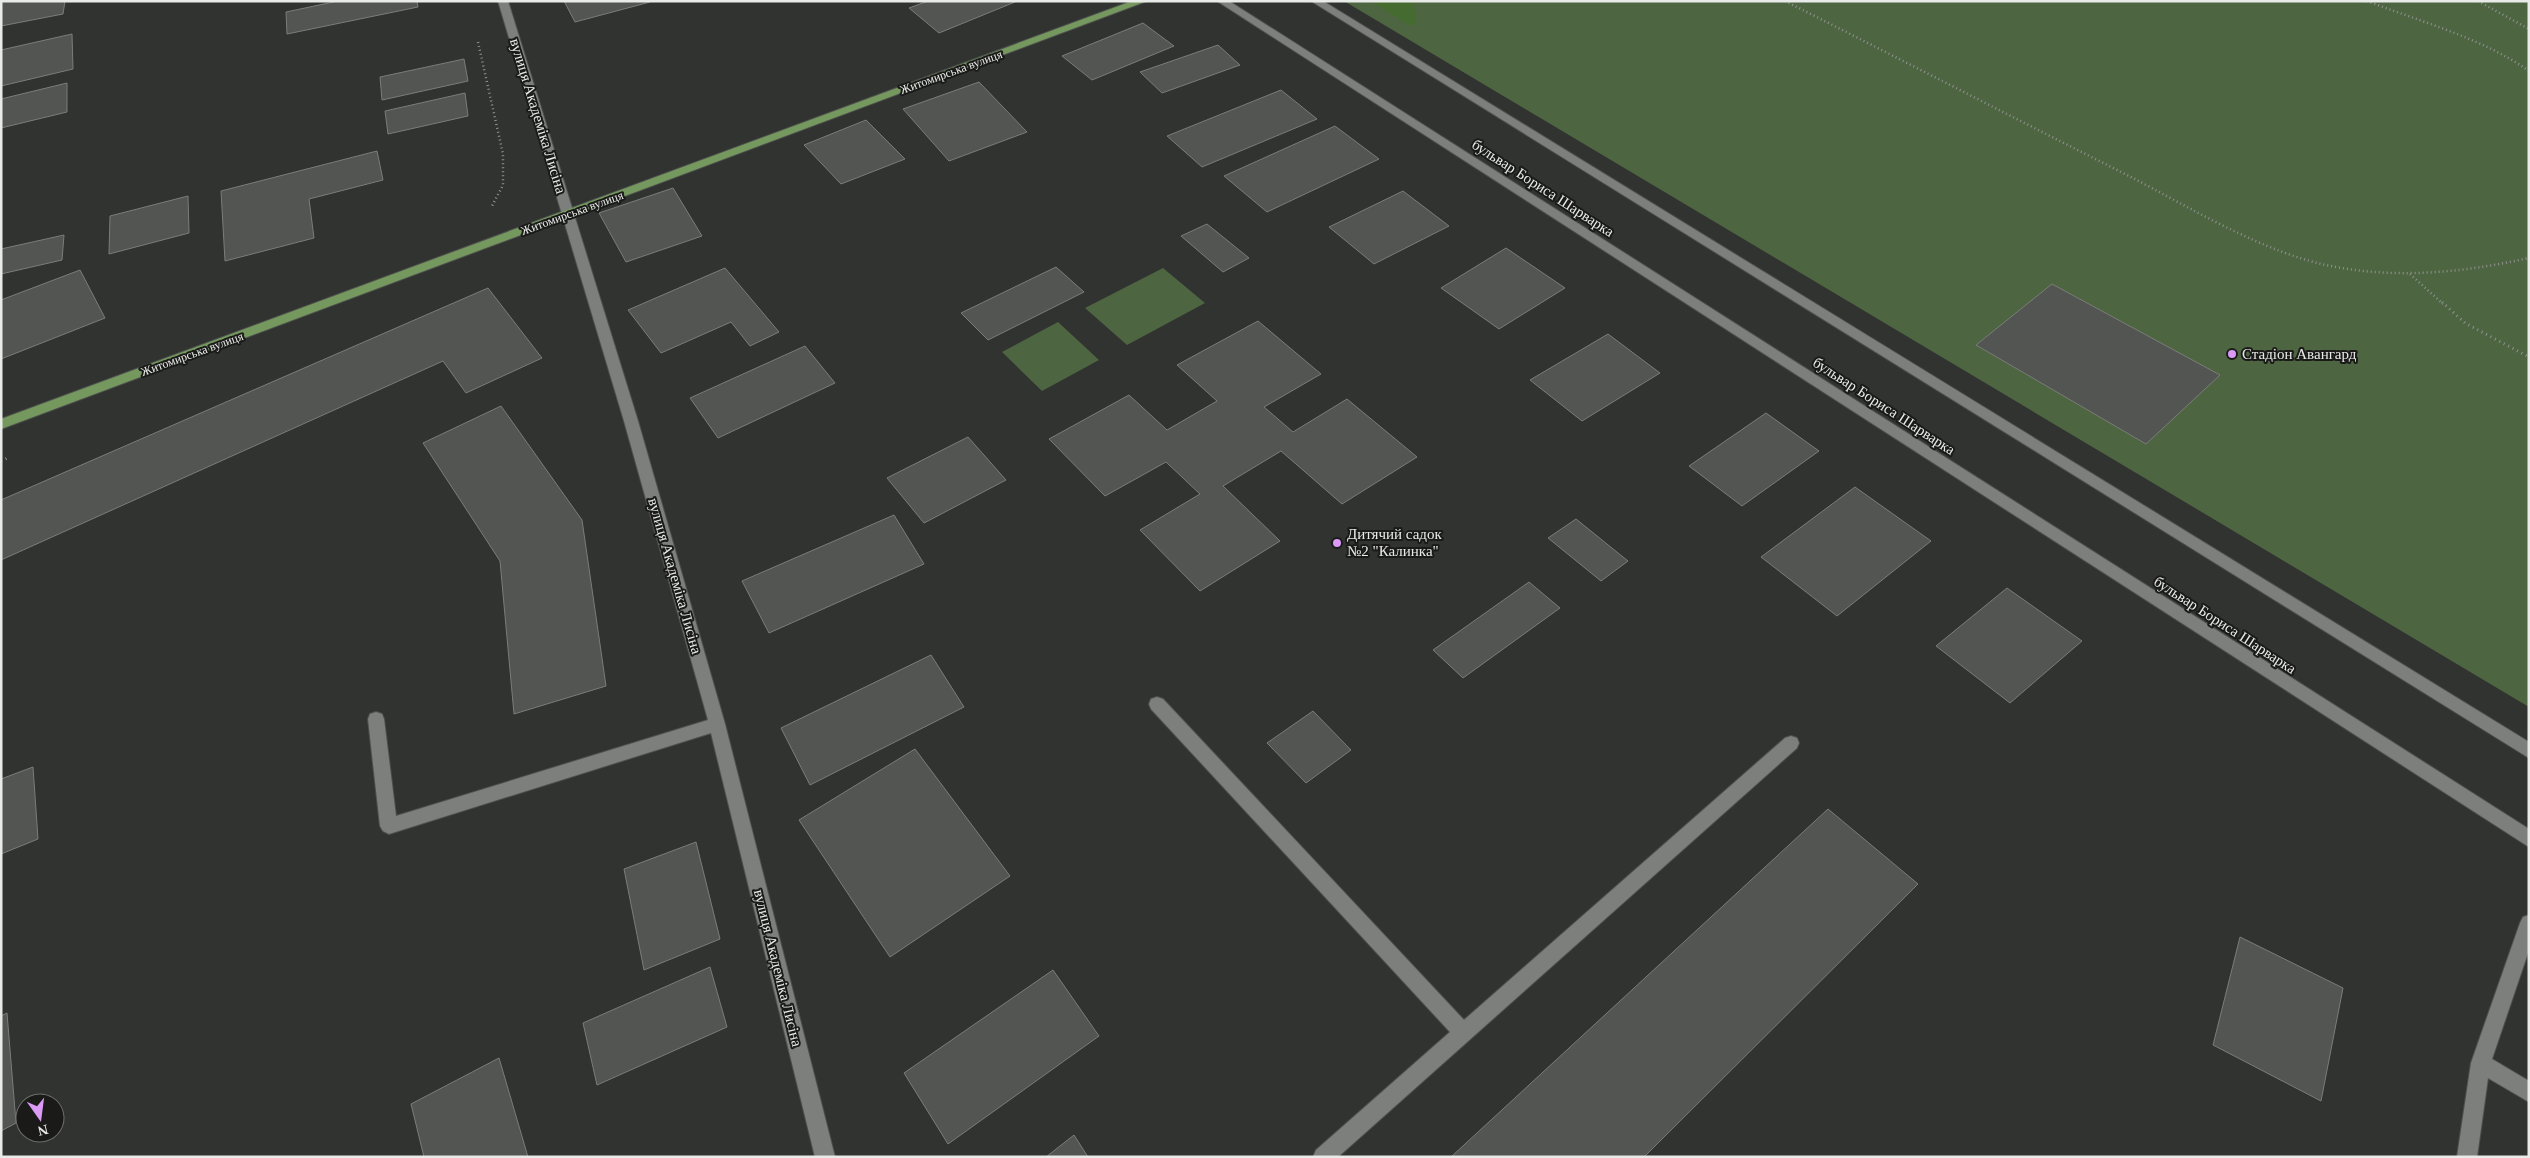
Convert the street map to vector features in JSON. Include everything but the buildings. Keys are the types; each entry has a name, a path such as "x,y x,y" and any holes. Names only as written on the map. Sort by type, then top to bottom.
{"main road":[{"name":"Житомирська вулиця","path":"1,424 1142,1"}],"street":[{"name":"вулиця Академіка Лисіна","path":"503,1 634,430 717,724 825,1157"},
{"name":"бульвар Бориса Шарварка","path":"1222,1 2529,839"},
{"path":"1316,1 2529,751"},
{"path":"1157,704 1462,1033"},
{"path":"376,718 389,826 717,724"},
{"path":"1322,1157 1792,743"},
{"path":"2467,1157 2481,1063 2529,923"},
{"path":"2481,1063 2529,1092"}],"path":[{"path":"1785,1 2272,247 2334,267 2410,274 2500,265 2529,258"},
{"path":"2367,1 2476,43 2515,60 2529,70"},
{"path":"2478,1 2529,29"},
{"path":"476,34 499,129 503,159 503,185 492,207"},
{"path":"2410,274 2464,323 2529,357"}],"green space":[{"name":"Стадіон Авангард","path":"1344,1 2529,1 2529,707"},
{"path":"1370,1 1413,1 1417,25 1409,25"},
{"path":"1163,268 1205,303 1127,345 1085,308"},
{"path":"1058,322 1099,360 1042,391 1002,352"}],"place":[{"name":"Стадіон Авангард","path":"2232,354"},
{"name":"Дитячий садок №2 \"Калинка\"","path":"1337,543"}]}
